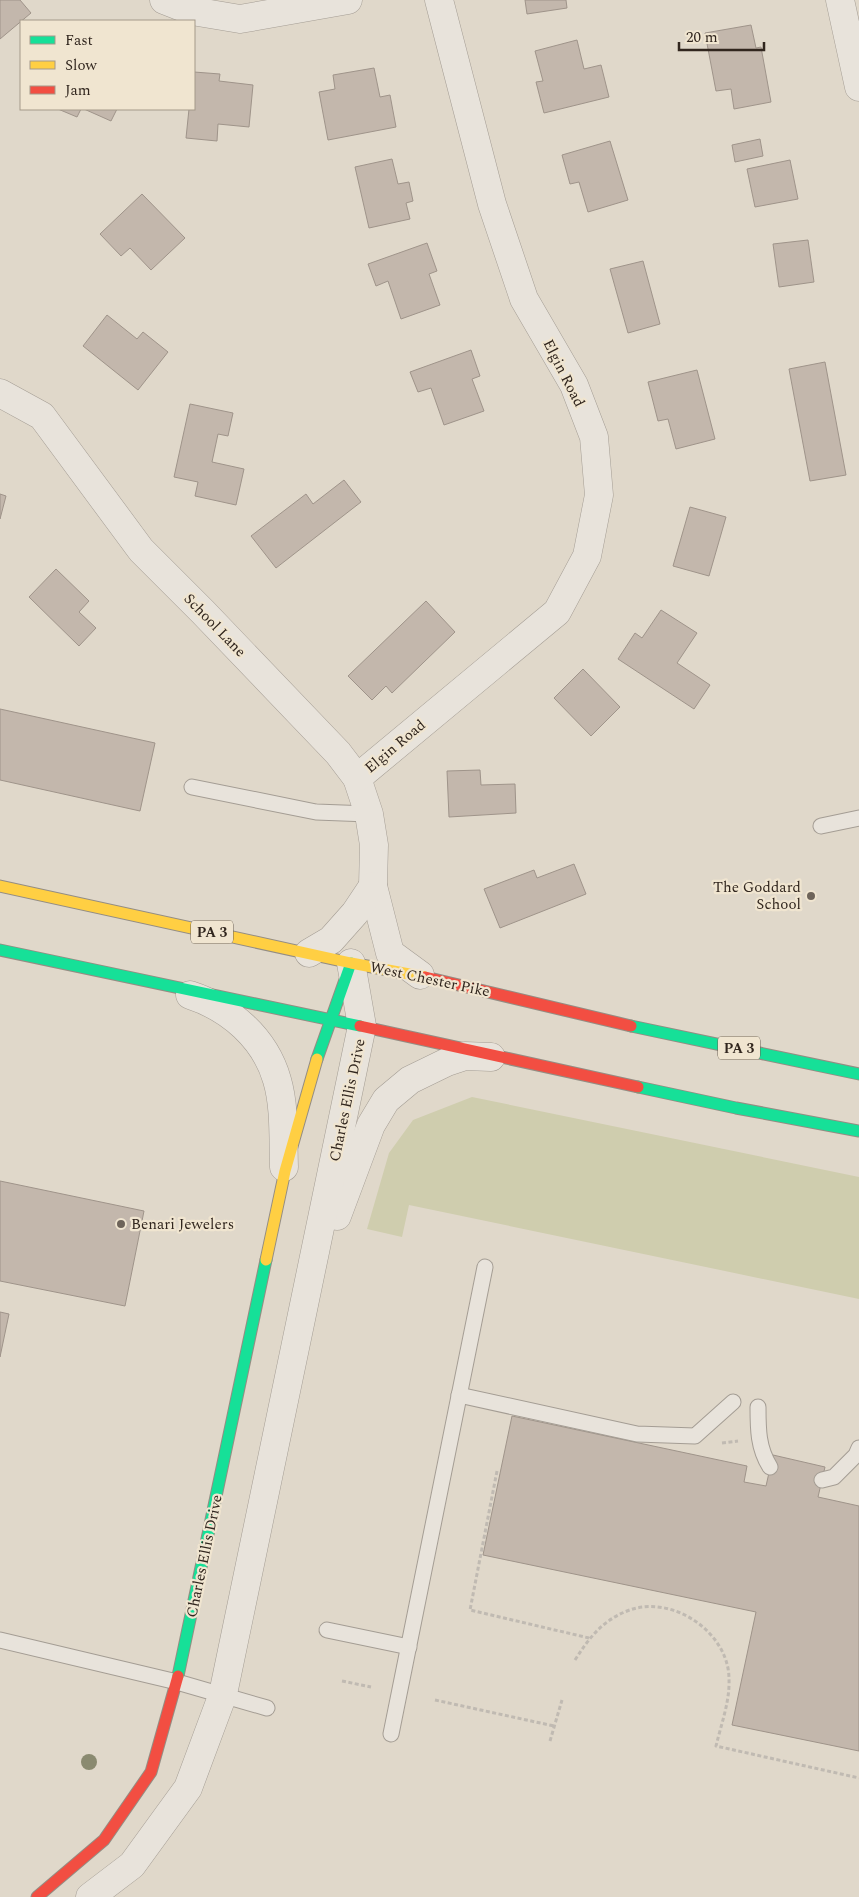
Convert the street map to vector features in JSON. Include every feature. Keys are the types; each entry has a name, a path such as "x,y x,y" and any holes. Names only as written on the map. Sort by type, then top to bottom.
{"main road":[{"name":"West Chester Pike","path":"0,886 351,963 420,976 618,1023 859,1074"},
{"path":"0,950 362,1026 736,1108 859,1131"},
{"name":"Charles Ellis Drive","path":"37,1897 104,1840 151,1772 178,1682 285,1171 318,1057 351,963"}],"street":[{"path":"164,0 192,11 240,19 348,0"},
{"name":"Elgin Road","path":"357,778 557,612 587,556 599,495 594,437 574,384 524,299 492,204 439,0"},
{"path":"840,0 859,87"},
{"name":"School Lane","path":"0,393 42,416 141,550 338,753 357,778 369,814 374,845 373,886 390,953 420,976"},
{"path":"309,953 331,940 355,913 373,886"},
{"name":"Charles Ellis Drive","path":"90,1897 132,1865 188,1788 223,1694 362,1026 351,963"},
{"name":"Charles Ellis Drive","path":"158,984 211,1002 246,1029 261,1045 271,1063 277,1081 285,1171"},
{"name":"Charles Ellis Drive","path":"304,1305 371,1125 386,1100 410,1080 447,1062 465,1056 501,1058"}],"lane":[{"path":"192,787 316,812 369,814"},
{"path":"822,826 859,818"},
{"path":"392,1734 485,1267"},
{"path":"459,1395 637,1434 695,1436 733,1402"},
{"path":"758,1407 758,1432 762,1455 770,1467"},
{"path":"822,1480 834,1477 856,1455 859,1448"},
{"path":"327,1630 409,1647"},
{"path":"0,1640 178,1682 267,1708"}],"path":[{"path":"497,1471 470,1610 589,1638"},
{"path":"575,1660 589,1638 607,1622 628,1610 652,1607 674,1610 693,1618 712,1636 725,1656 729,1678 727,1702 716,1746 859,1778"},
{"path":"342,1681 371,1687"},
{"path":"435,1700 554,1726"},
{"path":"550,1741 562,1700"}],"shaded area":[{"path":"472,1097 859,1177 859,1299 409,1205 402,1237 367,1229 389,1153 413,1120"}],"building":[{"path":"0,0 20,0 31,13 20,20 20,22 0,39"},
{"path":"525,0 566,0 567,8 527,14"},
{"path":"751,25 756,48 761,47 771,102 734,109 731,89 716,91 705,33"},
{"path":"577,40 584,69 601,65 609,97 544,113 536,82 543,81 535,51"},
{"path":"374,68 380,97 390,95 396,127 328,140 319,92 335,89 333,75"},
{"path":"195,72 220,74 219,81 253,85 249,127 218,124 217,141 186,138 189,110 195,110"},
{"path":"60,110 80,110 77,117"},
{"path":"86,110 116,110 111,121"},
{"path":"760,139 763,156 735,162 732,145"},
{"path":"610,141 628,200 588,212 579,182 570,184 562,155"},
{"path":"392,159 398,184 409,182 413,201 406,203 410,219 369,228 355,167"},
{"path":"790,160 798,199 755,207 747,169"},
{"path":"142,194 185,238 151,270 130,248 121,256 100,234"},
{"path":"808,240 814,282 779,287 773,244"},
{"path":"427,243 437,271 429,274 440,305 401,319 388,281 376,286 368,264"},
{"path":"643,261 660,324 628,333 610,269"},
{"path":"107,315 137,339 143,332 168,352 138,390 83,346"},
{"path":"471,350 480,376 472,379 484,411 444,425 431,388 418,392 410,372"},
{"path":"825,362 846,475 810,481 789,369"},
{"path":"697,370 715,439 676,449 668,419 658,421 648,382"},
{"path":"190,404 233,413 228,436 218,434 212,462 244,469 236,505 195,496 198,482 174,477"},
{"path":"344,480 361,502 276,568 251,536 306,494 313,504"},
{"path":"0,494 6,496 0,519"},
{"path":"690,507 726,517 709,576 673,566"},
{"path":"56,569 89,601 79,612 96,628 79,646 29,597"},
{"path":"426,601 455,632 392,693 386,686 372,700 348,676"},
{"path":"661,610 697,633 677,663 710,685 694,709 618,659 635,633 642,638"},
{"path":"583,669 620,707 591,736 554,698"},
{"path":"0,709 155,743 140,811 0,780"},
{"path":"480,770 481,785 515,784 516,813 449,817 447,771"},
{"path":"574,864 586,894 500,928 484,889 534,870 537,878"},
{"path":"0,1181 144,1211 125,1306 0,1281"},
{"path":"0,1312 9,1314 0,1357"},
{"path":"512,1416 747,1466 744,1482 766,1486 773,1455 825,1467 818,1497 859,1506 859,1751 732,1725 756,1612 483,1555"}],"traffic: fast":[{"path":"0,950 360,1026"},
{"path":"317,1059 351,963"},
{"path":"631,1026 859,1074"},
{"path":"638,1087 859,1131"},
{"path":"178,1676 266,1260"}],"traffic: slow":[{"path":"0,886 351,963 425,977"},
{"path":"266,1260 285,1171 317,1059"}],"traffic: jam":[{"path":"425,977 631,1026"},
{"path":"360,1026 638,1087"},
{"path":"37,1897 104,1840 151,1772 178,1676"}],"place":[{"name":"The Goddard School","path":"811,896"},
{"name":"Benari Jewelers","path":"121,1224"}]}
